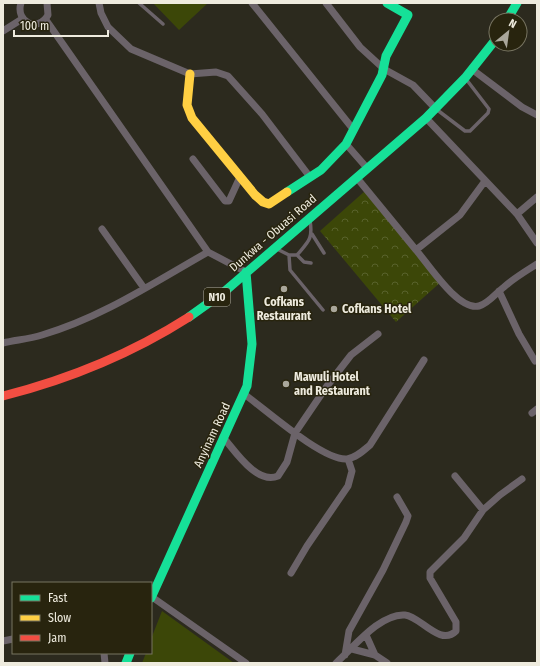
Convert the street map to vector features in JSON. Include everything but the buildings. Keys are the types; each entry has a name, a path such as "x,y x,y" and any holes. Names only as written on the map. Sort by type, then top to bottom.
{"street":[{"path":"21,3 20,8 22,19 36,25 46,20 49,11 47,3"},
{"path":"99,3 101,13 108,27 131,48 190,74 216,72 228,76 262,114 310,177"},
{"path":"252,3 353,129"},
{"path":"326,3 360,47 384,69 410,82 436,109"},
{"path":"190,74 186,96 187,105 192,118 259,199 269,204 321,170 346,144 384,69 386,56 408,14 387,3"},
{"path":"512,12 517,3"},
{"path":"3,31 22,19"},
{"path":"46,20 208,252 246,272"},
{"name":"N10","path":"426,118 473,70 488,50"},
{"path":"473,70 522,107 537,115"},
{"path":"426,118 516,214 537,242"},
{"name":"Dunkwa - Obuasi Road","path":"3,396 59,381 132,350 195,314 224,292 426,118"},
{"path":"346,144 368,168"},
{"path":"193,159 225,202 232,198 240,177"},
{"path":"357,178 449,290 457,299 467,305 482,305 537,264"},
{"path":"416,250 460,215 485,181"},
{"path":"516,214 537,197"},
{"path":"102,229 144,288"},
{"path":"3,343 41,335 73,324 110,308 208,252"},
{"name":"Anyinam Road","path":"152,595 244,394 249,378 251,333 246,272"},
{"path":"499,291 519,334 535,361"},
{"path":"224,437 254,472 271,478 278,476 284,469 295,433 345,362 357,350 378,334"},
{"path":"244,394 295,433 324,452 348,459 359,454 370,444 424,360"},
{"path":"291,573 307,546 348,486 352,477 352,471 348,459"},
{"path":"455,476 483,510"},
{"path":"336,663 366,634 389,618 404,615 412,617 435,633 449,636 454,633 457,627 456,622 430,578 430,572 464,538 483,510 500,495 522,480"},
{"path":"345,655 349,631 383,570 408,516 397,498"},
{"path":"152,598 246,663"},
{"path":"366,634 375,655"},
{"path":"352,649 375,655 387,663"}],"lane":[{"path":"139,3 163,24"},
{"path":"436,109 465,131 470,131 488,113 488,108 465,78"},
{"path":"310,218 312,234 324,253"},
{"path":"297,255 312,234"},
{"path":"274,248 289,255 297,255 304,262 311,263"},
{"path":"289,255 290,270 323,310"}],"green space":[{"path":"153,3 208,3 179,30"},
{"path":"365,191 442,281 396,322 320,231"},
{"path":"162,611 234,663 142,663 146,654 152,654 152,636"}],"traffic: fast":[{"path":"287,192 321,170 346,144 382,75 386,56 408,15 387,3"},
{"path":"512,12 517,3"},
{"path":"189,317 224,292 426,118 465,78 488,49"},
{"path":"152,596 247,386 252,344 246,272"},
{"path":"126,663 130,654"}],"traffic: slow":[{"path":"190,74 187,105 192,118 255,195 263,202 269,204 287,192"}],"traffic: jam":[{"path":"3,396 52,382 99,364 145,343 189,317"}],"place":[{"name":"Cofkans Restaurant","path":"284,289"},
{"name":"Cofkans Hotel","path":"334,309"},
{"name":"Mawuli Hotel and Restaurant","path":"286,384"}]}
